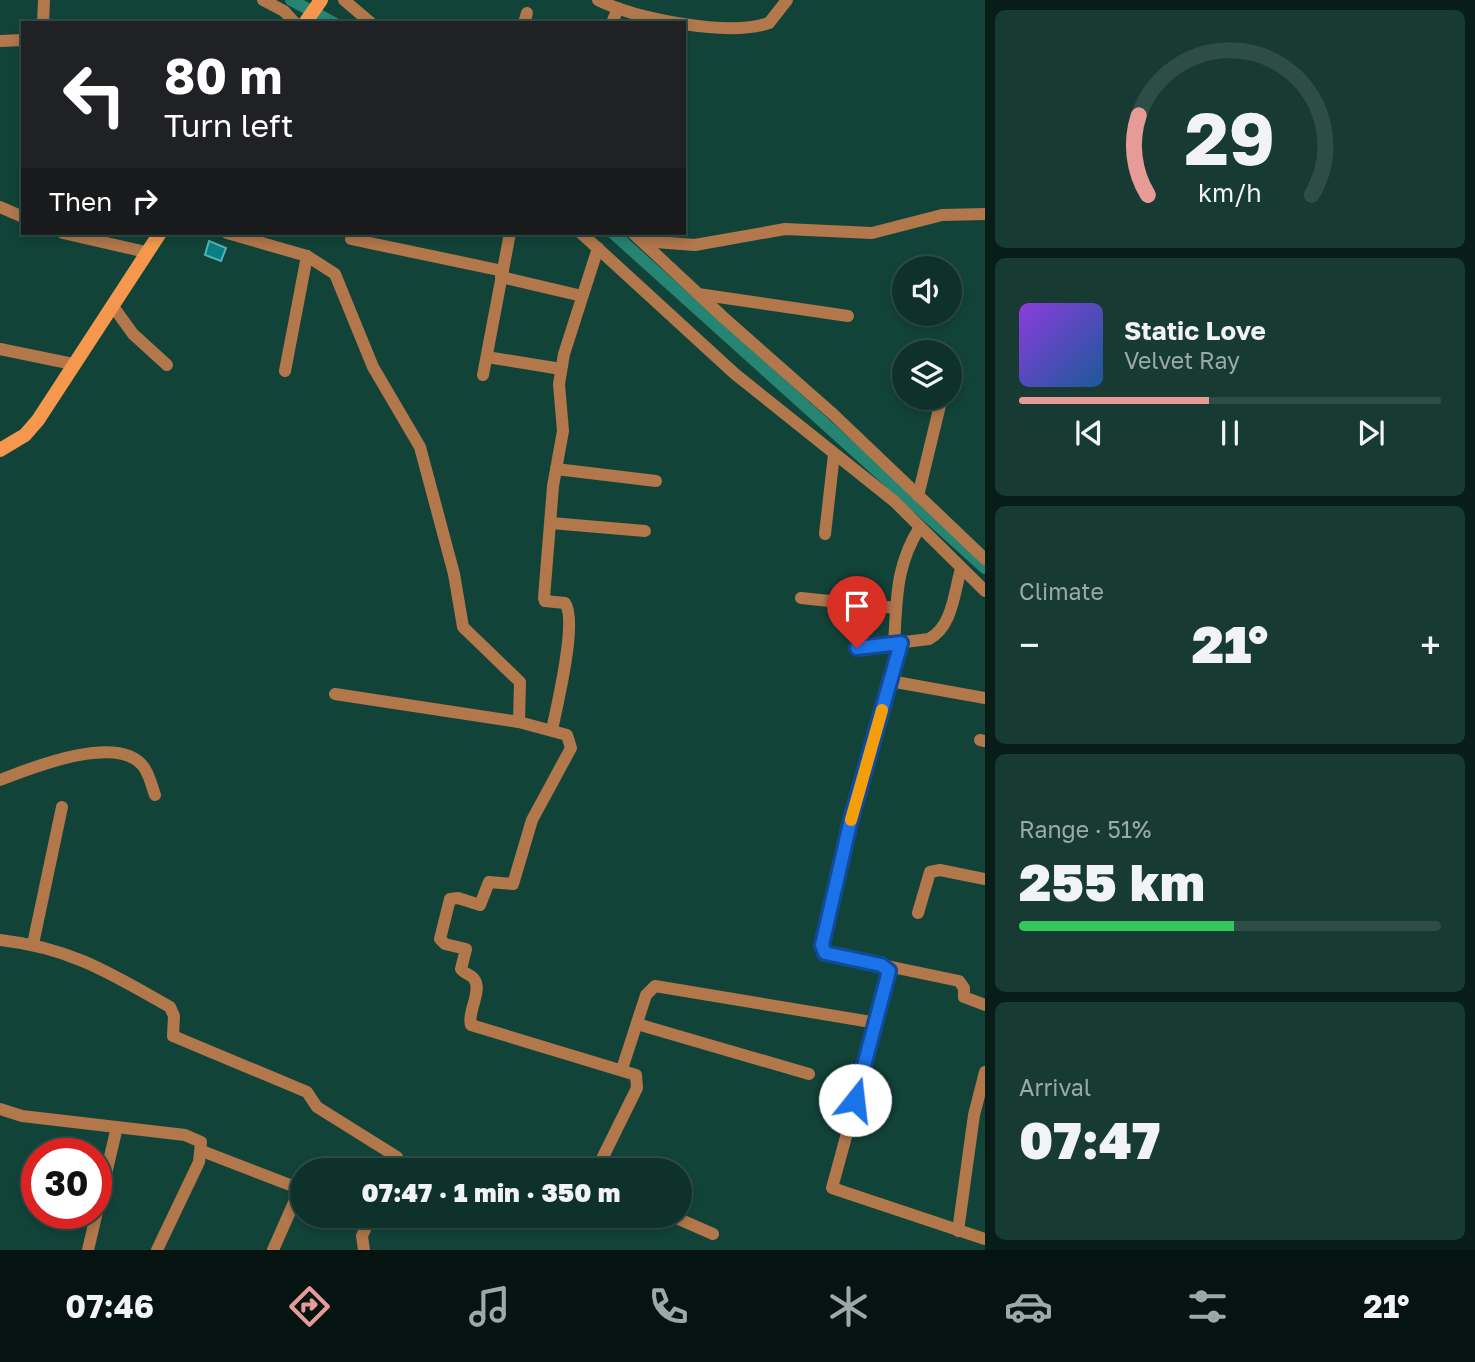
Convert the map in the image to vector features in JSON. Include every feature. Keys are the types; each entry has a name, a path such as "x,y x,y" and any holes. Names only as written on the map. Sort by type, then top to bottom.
{"main road":[{"path":"304,21 321,0"},
{"path":"0,450 25,435 38,420 159,235"}],"street":[{"path":"43,21 44,0"},
{"path":"263,0 301,21"},
{"path":"344,0 369,21"},
{"path":"597,0 635,14 680,21"},
{"path":"686,22 737,30 769,23 788,0"},
{"path":"613,21 618,8"},
{"path":"0,41 21,40"},
{"path":"0,207 21,216"},
{"path":"637,237 695,245 785,229 872,233 942,215 985,214"},
{"path":"72,235 146,252"},
{"path":"234,235 307,256 335,274 373,366 421,447 454,574 463,627 517,677 520,687 519,722"},
{"path":"483,375 510,235"},
{"path":"583,235 735,374 894,502 985,591"},
{"path":"637,237 834,415 985,559"},
{"path":"351,239 502,274 582,296"},
{"path":"552,730 566,662 569,611 565,603 545,601 544,598 556,469 563,430 558,384 598,248"},
{"path":"285,371 307,256"},
{"path":"698,294 848,316"},
{"path":"112,305 133,334 167,365"},
{"path":"0,349 73,364"},
{"path":"487,357 561,369"},
{"path":"918,496 939,410"},
{"path":"825,534 834,454"},
{"path":"556,469 656,481"},
{"path":"551,523 645,531"},
{"path":"920,527 906,549 901,564 896,608 897,643 890,681 851,819 822,945 825,953 959,981 964,988 964,998 985,1005"},
{"path":"857,648 929,639 938,634 946,624 961,569"},
{"path":"802,598 896,608"},
{"path":"890,681 985,698"},
{"path":"335,694 519,722 567,735 571,748 531,820 515,881 509,885 489,882 480,905 457,898 450,899 440,939 445,944 466,949 461,969 474,978 477,986 469,1017 471,1026 636,1074 637,1088 602,1158"},
{"path":"0,780 66,758 97,751 134,760 145,767 155,795"},
{"path":"33,944 62,807"},
{"path":"918,913 930,872 940,870 985,878"},
{"path":"0,940 33,944 91,963 170,1007 174,1016 172,1031 178,1039 307,1092 317,1107 397,1158"},
{"path":"887,966 890,976 832,1188 985,1239"},
{"path":"622,1069 646,995 655,986 877,1023"},
{"path":"637,1024 809,1074"},
{"path":"958,1231 974,1115 985,1072"},
{"path":"0,1109 22,1116 195,1137 201,1142 202,1151 156,1250"},
{"path":"88,1250 117,1127"},
{"path":"202,1151 290,1186"},
{"path":"273,1250 290,1214"},
{"path":"692,1225 713,1234"},
{"path":"364,1250 362,1236 365,1228"}],"building":[{"path":"209,241 226,248 221,261 205,255"}],"waterway":[{"path":"291,0 330,21"},
{"path":"615,235 985,568"}],"slow traffic":[{"path":"851,820 882,710"}],"route":[{"path":"855,1100 890,976 889,971 887,966 825,953 822,945 851,819 901,643 857,648"}]}
